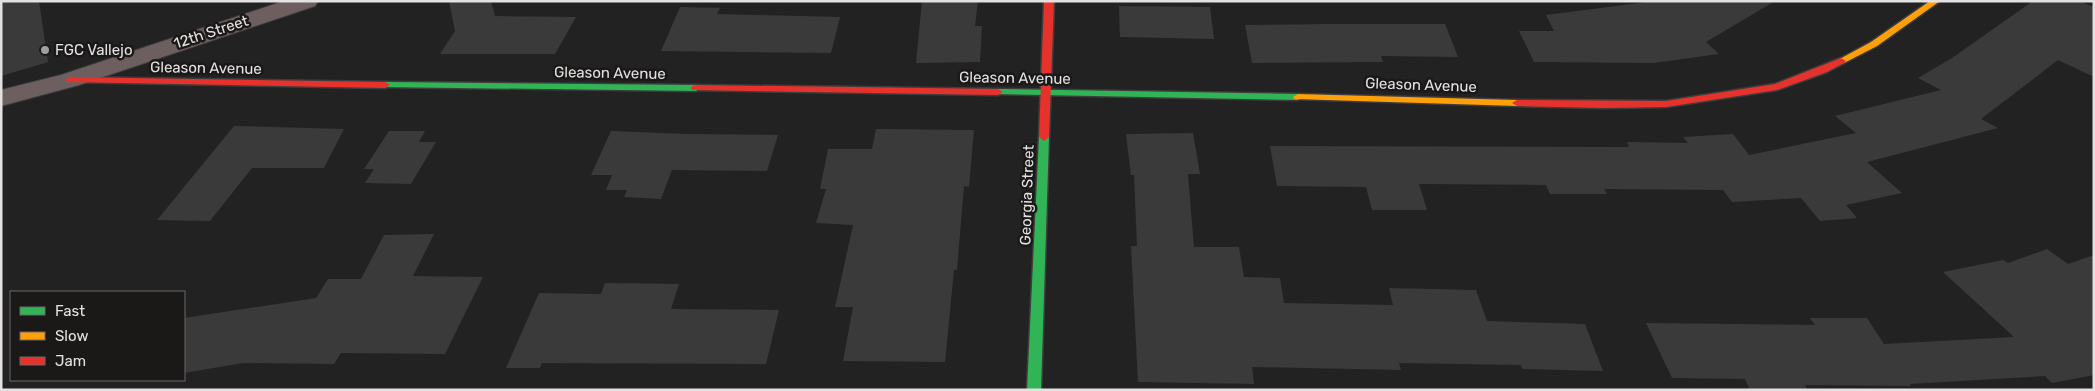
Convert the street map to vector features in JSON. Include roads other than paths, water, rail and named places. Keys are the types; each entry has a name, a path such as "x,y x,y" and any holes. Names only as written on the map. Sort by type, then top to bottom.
{"street":[{"name":"12th Street","path":"1,98 70,80 307,1"},
{"name":"Georgia Street","path":"1034,390 1049,1"},
{"name":"Gleason Avenue","path":"70,80 1196,94 1605,105 1666,104 1777,87 1823,70 1874,44 1936,1"}],"place":[{"name":"FGC Vallejo","path":"45,50"}]}
